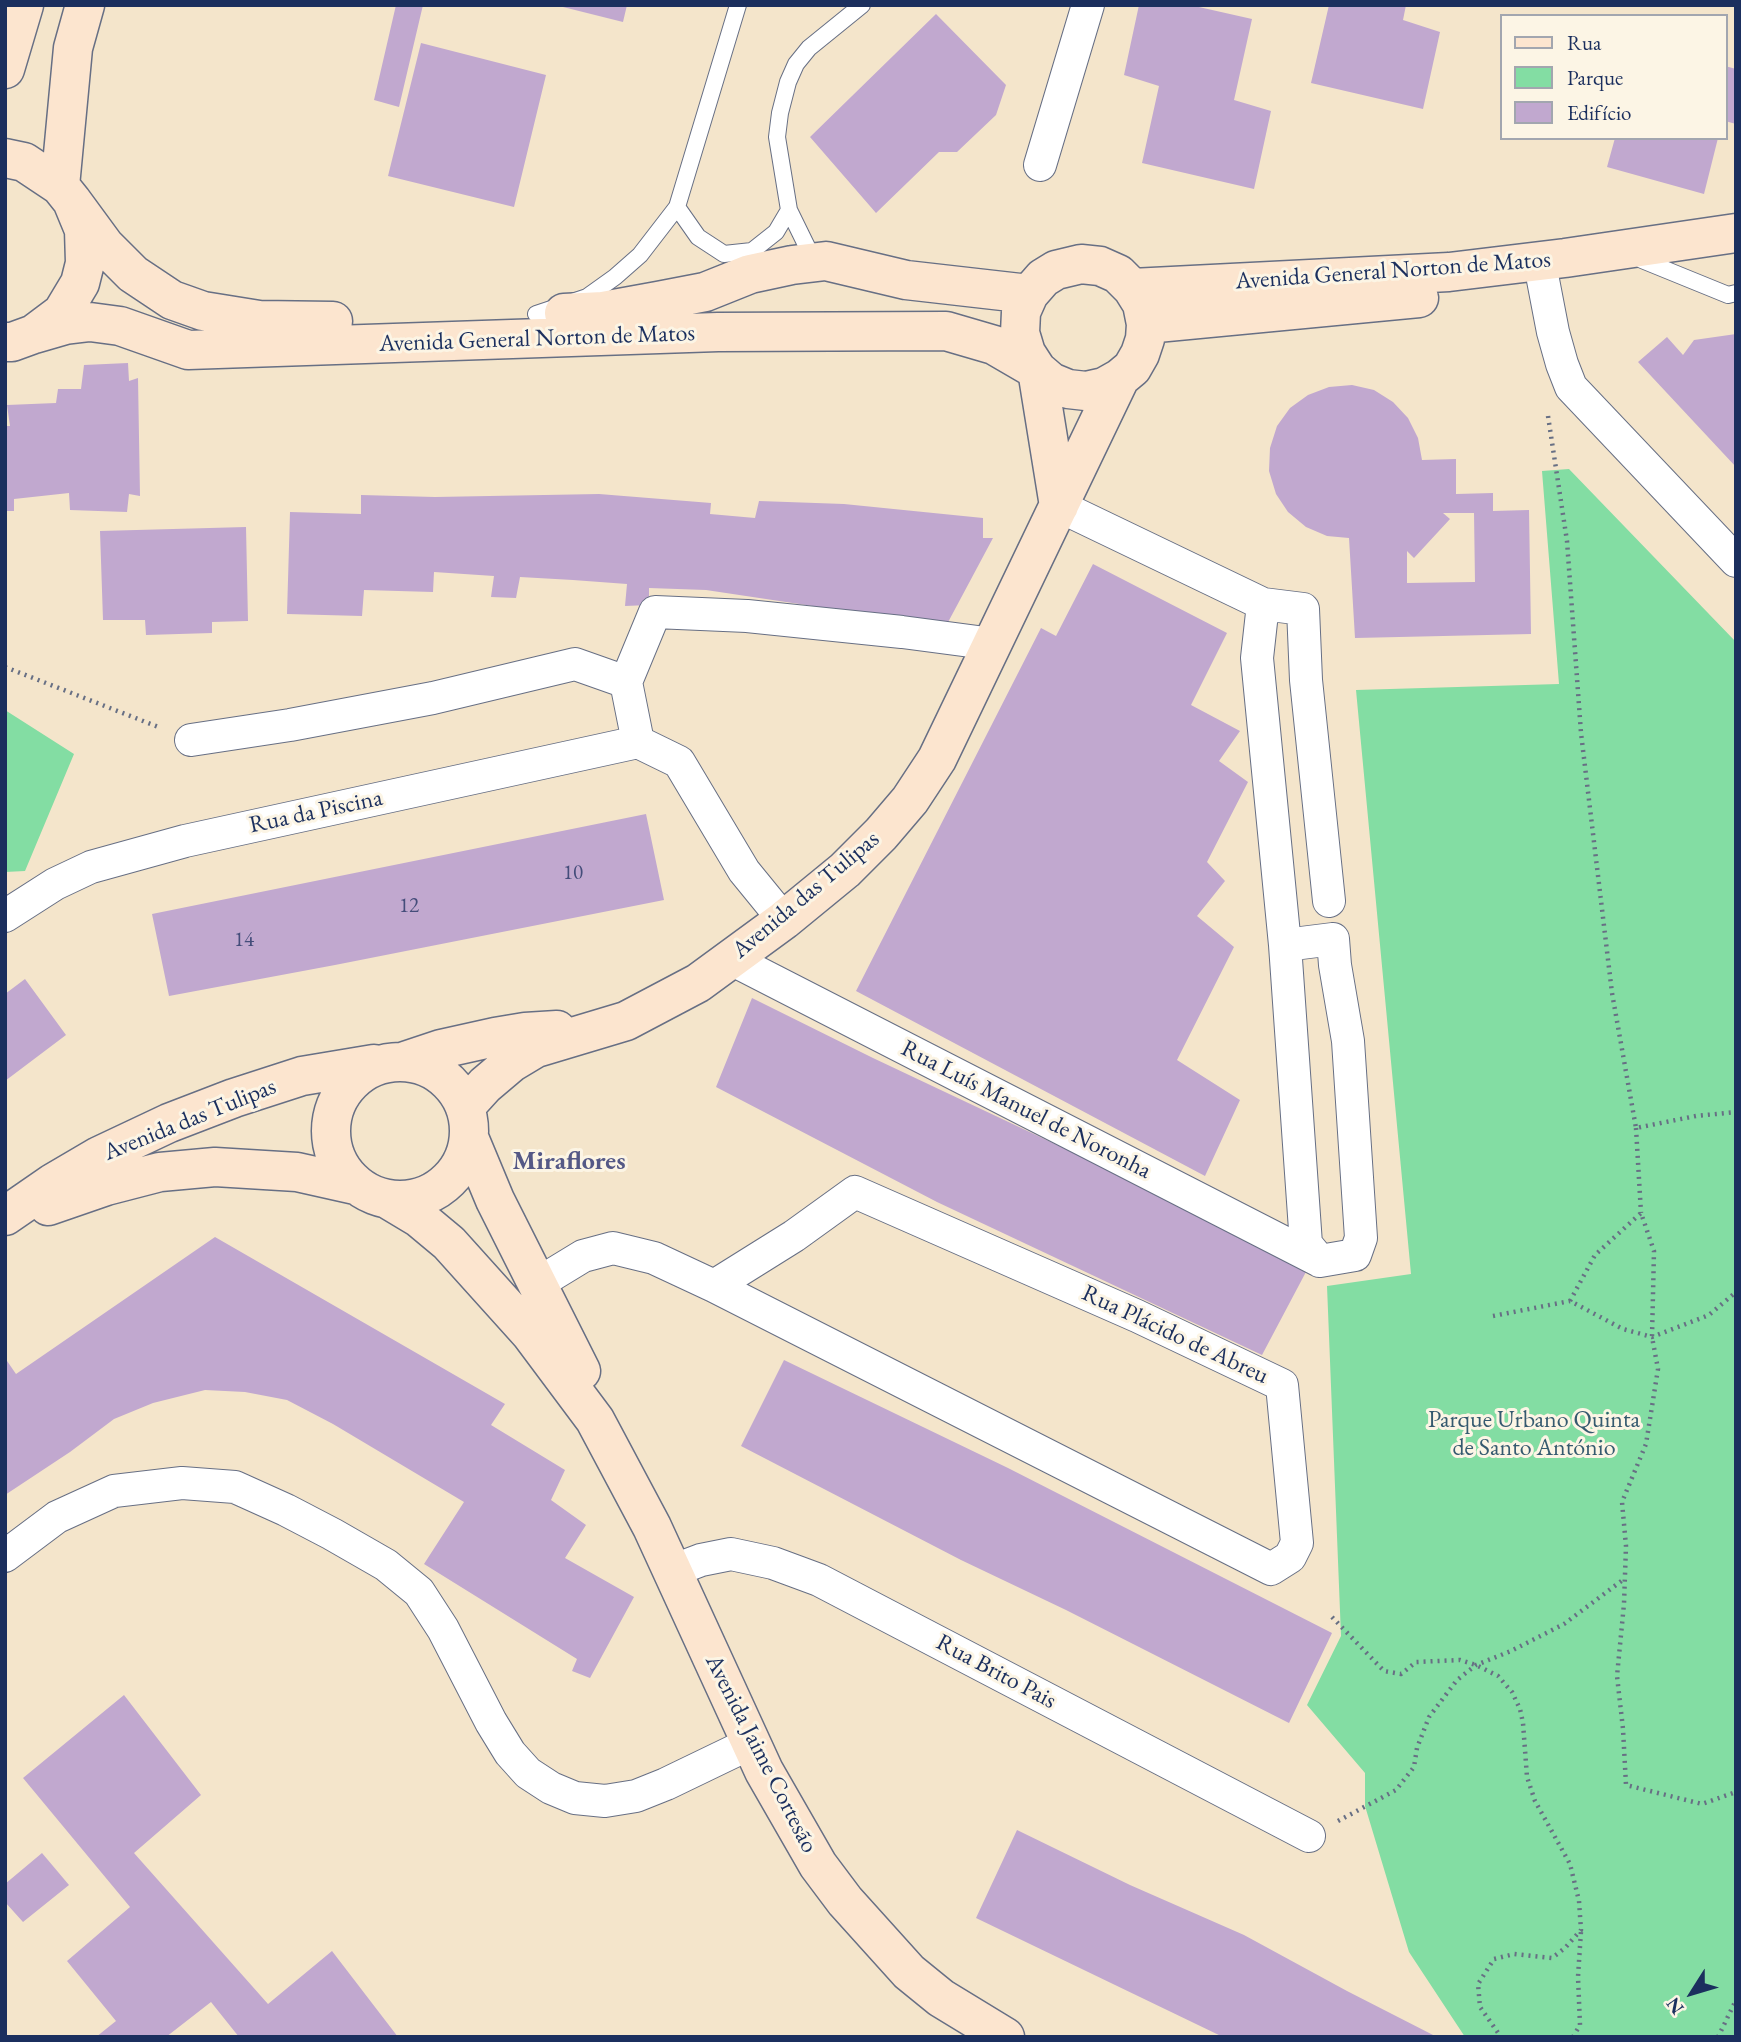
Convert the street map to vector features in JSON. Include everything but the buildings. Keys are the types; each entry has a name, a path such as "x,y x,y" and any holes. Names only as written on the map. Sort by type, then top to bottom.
{"street":[{"path":"5,69 24,5"},
{"path":"66,193 73,48 85,5"},
{"path":"1040,164 1088,5"},
{"path":"5,158 23,162 66,193 84,230 85,263 80,283 62,313 20,338"},
{"name":"Avenida General Norton de Matos","path":"66,193 104,246 133,274 172,300 203,311 259,320 296,322 603,310 705,292 750,274 825,261 906,280 1029,294"},
{"name":"Avenida General Norton de Matos","path":"1132,288 1449,272 1736,233"},
{"name":"Avenida General Norton de Matos","path":"1146,324 1483,292 1736,240"},
{"path":"1120,378 1132,368 1145,339 1146,324 1142,304 1132,288 1118,274 1100,266 1080,264 1056,270 1043,278 1029,294 1021,312 1020,333 1026,353 1037,370 1059,506 1263,604 1303,609 1306,680 1329,901"},
{"path":"1543,280 1553,332 1572,387 1736,561"},
{"name":"Avenida General Norton de Matos","path":"20,338 65,325 90,322 120,326 188,350 718,332 946,331 994,345 1037,370 1051,382 1068,388 1086,390 1104,387 1120,378"},
{"name":"Avenida das Tulipas","path":"467,1124 485,1085 511,1063 536,1048 626,1021 698,983 784,920 845,870 881,834 910,800 937,759 1120,378"},
{"path":"1263,604 1257,658 1284,945 1306,1244 1320,1261 1355,1255 1361,1238 1348,1041 1333,939 1284,945"},
{"path":"784,920 744,870 679,762 638,743 626,682 655,612 773,619 902,632 993,645"},
{"path":"191,740 420,701 575,664 626,682"},
{"name":"Rua da Piscina","path":"5,916 55,884 92,867 172,844 638,743"},
{"name":"Rua Luís Manuel de Noronha","path":"731,959 1320,1261"},
{"name":"Avenida das Tulipas","path":"5,1216 88,1163 169,1124 234,1098 302,1076 398,1062 441,1049 515,1034 549,1029 587,1032"},
{"path":"5,1227 55,1203 106,1186 160,1172 215,1167 297,1172 372,1192 411,1200 432,1193 450,1180 463,1162 467,1124 456,1090 442,1075 425,1066 398,1062 368,1068 350,1082 336,1101 330,1123 332,1146 340,1167 372,1192"},
{"name":"Avenida Jaime Cortesão","path":"467,1124 495,1200 580,1368 611,1449"},
{"name":"Avenida Jaime Cortesão","path":"372,1192 419,1218 449,1243 530,1333 595,1420 652,1527 764,1770 818,1865 845,1901 909,1972 940,1998 1005,2037"},
{"name":"Rua Plácido de Abreu","path":"537,1284 583,1256 613,1248 654,1258 1270,1569 1290,1557 1297,1543 1282,1385 1073,1287 855,1192 794,1236 714,1286"},
{"path":"5,1556 57,1517 114,1491 183,1483 235,1487 332,1534 386,1565 419,1592 443,1629 510,1753 528,1773 551,1788 575,1798 605,1801 636,1796 751,1743"},
{"name":"Rua Brito Pais","path":"672,1572 701,1560 731,1555 773,1563 819,1580 1309,1836"}],"lane":[{"path":"536,314 587,297 615,276 640,255 677,207 738,5"},
{"path":"825,261 812,257 789,210 777,137 780,113 788,82 796,65 809,48 862,5"},
{"path":"677,207 698,237 724,254 752,251 776,232 789,210"},
{"path":"1642,260 1728,295 1736,293"}],"path":[{"path":"1572,387 1546,403 1567,541 1581,733 1612,993 1636,1128 1641,1213 1654,1251 1652,1338 1658,1368 1646,1444 1622,1502 1626,1546 1617,1676 1626,1785 1702,1804 1736,1793"},
{"path":"5,667 191,740"},
{"path":"1636,1128 1696,1116 1736,1112"},
{"path":"1570,1301 1595,1255 1641,1213"},
{"path":"1493,1315 1570,1301 1623,1329 1652,1338 1709,1315 1736,1292"},
{"path":"1309,1836 1396,1790 1414,1767 1417,1748 1430,1717 1457,1680 1476,1665 1564,1624 1625,1578"},
{"path":"1332,1617 1384,1671 1401,1674 1416,1662 1460,1660 1497,1676 1512,1692 1524,1723 1527,1777 1535,1801 1570,1864 1579,1901 1580,2025 1573,2037"},
{"path":"1501,2037 1480,2007 1478,1984 1494,1959 1514,1954 1552,1958 1581,1930"},
{"path":"1718,2037 1736,2000"}],"green space":[{"name":"Parque Urbano Quinta de Santo António","path":"1569,469 1736,642 1736,2037 1465,2037 1409,1952 1365,1806 1365,1773 1307,1705 1341,1636 1327,1286 1411,1274 1356,690 1559,684 1542,471"},
{"path":"5,710 74,754 25,871 5,872"}],"district":[{"name":"Miraflores","path":"569,1162"}]}
